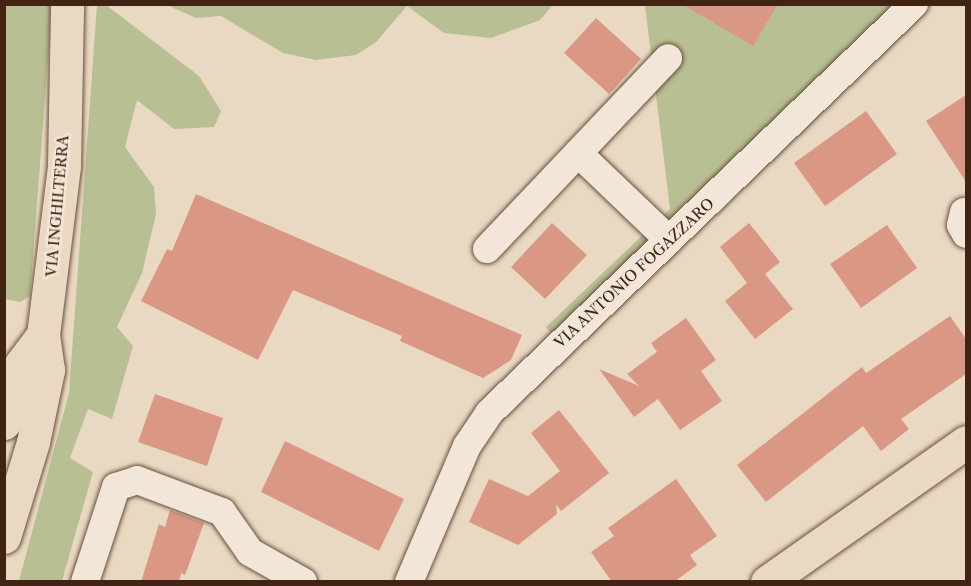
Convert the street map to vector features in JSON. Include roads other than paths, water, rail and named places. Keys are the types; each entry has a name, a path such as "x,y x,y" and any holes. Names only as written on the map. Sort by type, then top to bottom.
{"main road":[{"name":"VIA INGHILTERRA","path":"4,537 33,442 48,370 43,335 64,166 67,4"},
{"path":"4,423 21,364 43,335"},
{"path":"767,582 966,442"}],"street":[{"name":"VIA ANTONIO FOGAZZARO","path":"409,582 476,429 518,382 914,4"},
{"path":"487,249 668,58"},
{"path":"578,153 669,240"},
{"path":"85,582 116,487 137,480 222,512 250,552 303,582"}]}
